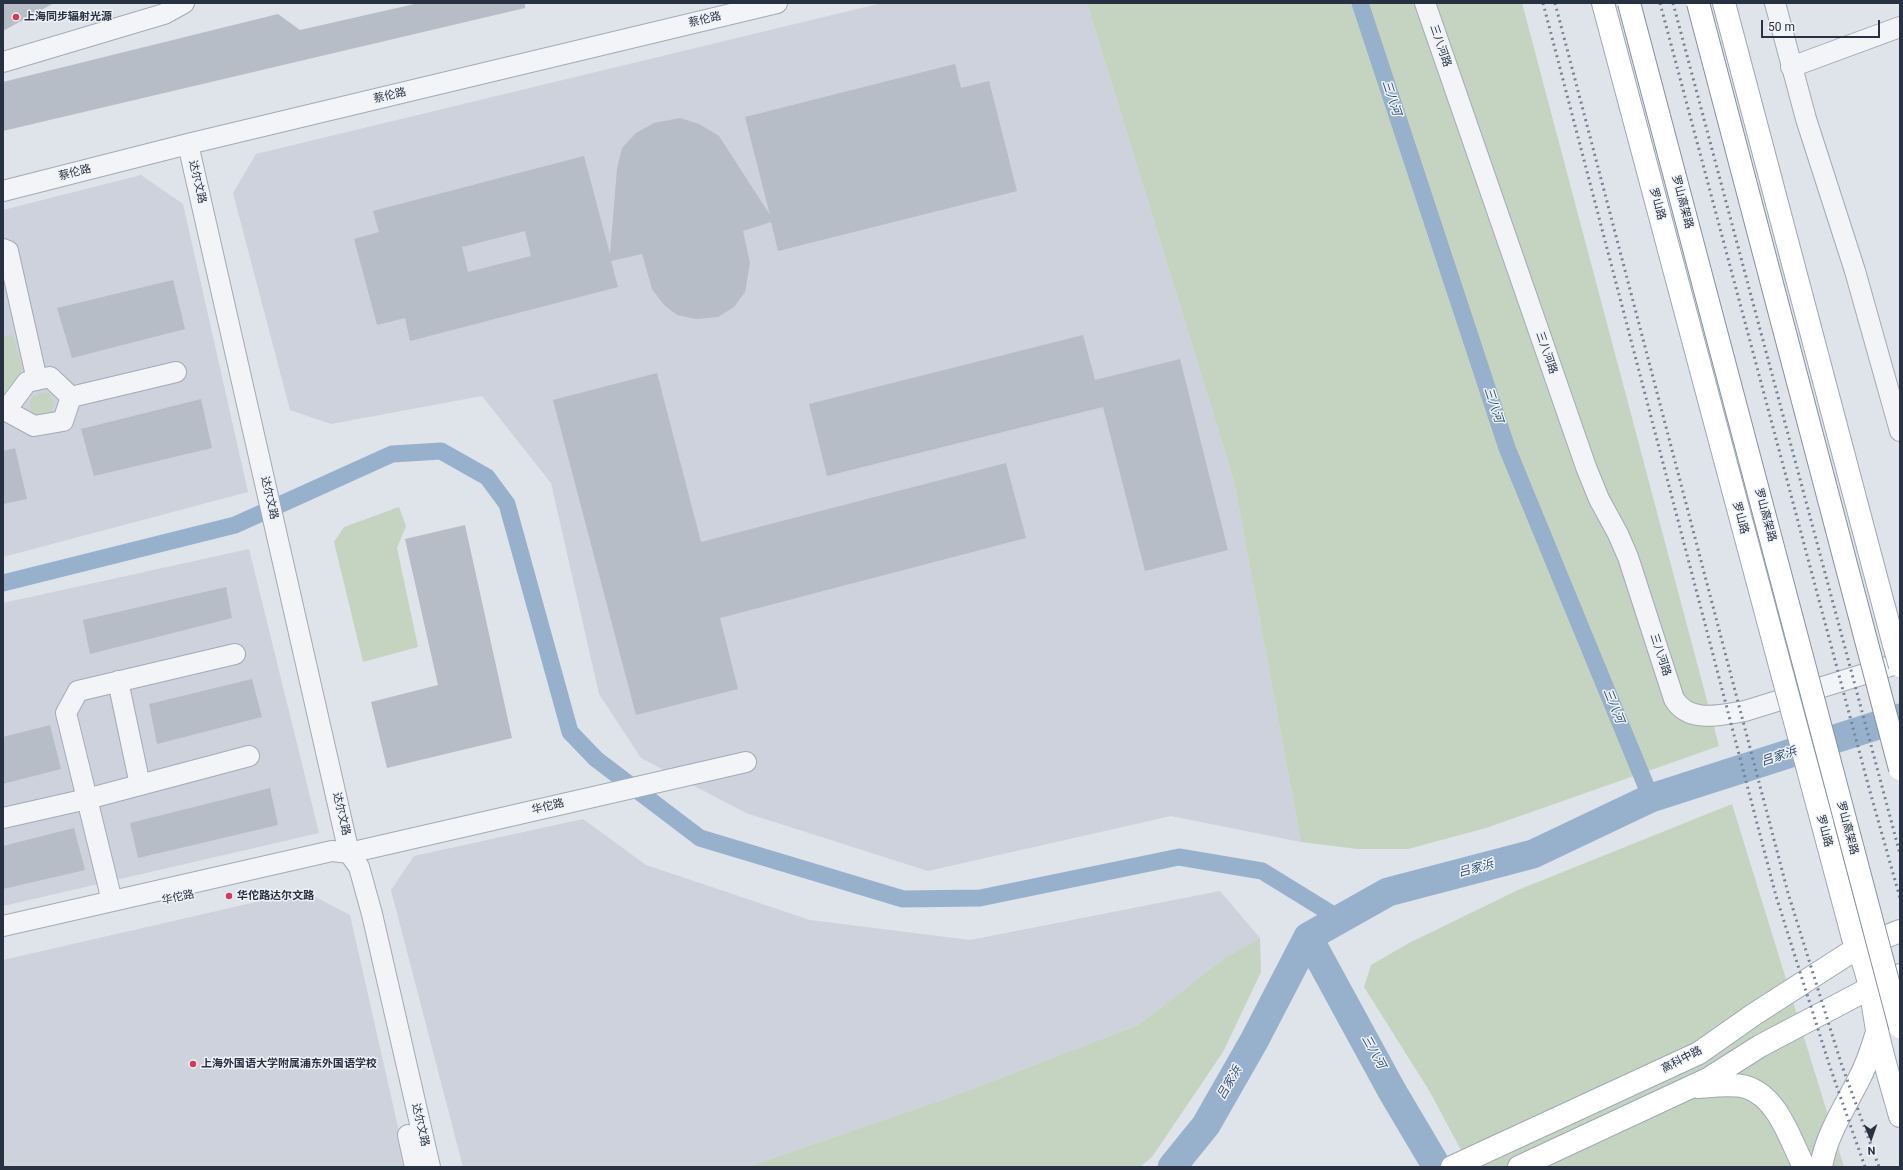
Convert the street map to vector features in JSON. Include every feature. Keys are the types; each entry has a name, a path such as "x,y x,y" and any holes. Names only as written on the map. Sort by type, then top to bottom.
{"main road":[{"name":"罗山路","path":"1603,3 1854,942 1870,988 1877,1032 1900,1116"},
{"name":"罗山高架路","path":"1629,3 1900,1027"},
{"path":"1698,3 1900,769"},
{"path":"1724,3 1900,666"},
{"name":"高科中路","path":"1457,1165 1699,1053 1753,1015 1857,948 1900,931"},
{"path":"1519,1167 1708,1079 1760,1046 1870,988 1900,975"},
{"name":"罗山路","path":"1821,1167 1829,1136 1858,1082 1870,1055 1877,1032"},
{"path":"1688,1088 1725,1085 1745,1087 1762,1093 1774,1106 1804,1167"}],"street":[{"path":"3,62 164,14 184,3"},
{"name":"蔡伦路","path":"3,191 188,144 777,3"},
{"name":"三八河路","path":"1424,3 1586,468 1599,499 1618,534 1628,557 1674,699 1679,707 1690,714 1704,716 1722,715 1744,711 1897,654"},
{"path":"1775,3 1806,119 1855,272 1900,431"},
{"path":"1791,67 1900,27"},
{"name":"达尔文路","path":"188,144 350,852 359,867 372,914 430,1167"},
{"path":"3,249 8,251 37,380"},
{"path":"71,397 176,372"},
{"path":"50,377 71,397 63,421 34,426 5,410 27,382 50,377"},
{"path":"112,901 66,713 78,690 235,654"},
{"path":"118,681 140,785"},
{"path":"3,818 87,799 249,756"},
{"name":"华佗路","path":"3,926 332,851 350,852 746,762"},
{"name":"达尔文路","path":"350,852 346,869 415,1167"},
{"name":"华佗路","path":"3,936 335,863 350,852"}],"shaded area":[{"path":"882,3 1087,3 1234,481 1301,842 1171,816 928,871 746,813 641,758 599,694 551,483 482,396 331,424 290,410 233,193 256,154"},
{"path":"141,175 183,204 248,492 3,557 3,210"},
{"path":"249,549 319,833 3,906 3,603"},
{"path":"583,819 646,865 810,920 970,940 1220,891 1260,938 1226,957 1138,1025 959,1094 747,1167 463,1167 391,890 414,856"},
{"name":"上海外国语大学附属浦东外国语学校","path":"304,891 350,915 407,1167 3,1167 3,960"}],"green space":[{"path":"1087,3 1522,3 1719,746 1486,828 1408,849 1357,849 1301,842 1234,481"},
{"path":"12,334 23,370 3,394 3,337"},
{"path":"49,392 54,403 51,415 40,417 32,413 29,404 32,397 40,393"},
{"path":"399,507 406,526 397,548 418,647 363,662 334,542 344,527"},
{"path":"1732,804 1844,1167 1470,1167 1430,1092 1364,987 1371,965 1409,943 1518,890"},
{"path":"1260,938 1261,972 1223,1052 1152,1157 1140,1167 747,1167 959,1094 1138,1025 1226,957"}],"building":[{"name":"上海同步辐射光源","path":"3,3 54,3 3,31"},
{"path":"419,3 525,3 525,8 3,131 3,82 278,14 300,30"},
{"path":"955,64 961,88 989,81 1017,191 778,251 771,222 743,231 750,263 745,292 734,307 718,317 696,319 677,315 664,305 652,289 642,254 611,261 618,287 410,341 405,318 377,325 354,239 379,232 373,211 584,156 610,254 617,169 622,148 636,133 654,123 680,118 699,124 719,136 770,215 745,117","holes":["525,231 531,256 468,272 462,247"]},
{"path":"173,280 185,329 72,358 57,308"},
{"path":"1083,335 1095,380 1180,359 1228,550 1145,571 1103,407 827,476 809,404"},
{"path":"657,373 701,542 1006,463 1026,538 720,618 738,689 636,715 553,400"},
{"path":"201,399 212,448 94,476 81,429"},
{"path":"15,448 27,499 3,504 3,451"},
{"path":"465,525 512,738 387,768 371,702 438,685 405,539"},
{"path":"226,587 232,618 90,654 83,620"},
{"path":"252,679 262,717 157,744 149,704"},
{"path":"50,725 61,769 3,784 3,737"},
{"path":"270,788 278,825 138,858 130,823"},
{"path":"74,828 85,870 3,889 3,846"}],"waterway":[{"name":"三八河","path":"1360,3 1507,448 1651,798"},
{"path":"3,583 235,525 392,454 441,451 487,477 507,504 570,732 596,759 700,838 903,899 980,898 1179,857 1262,871 1340,919"},
{"name":"吕家浜","path":"1172,1167 1206,1125 1254,1041 1308,937 1388,892 1533,854 1651,798 1900,718"},
{"name":"三八河","path":"1308,937 1392,1091 1437,1167"}],"railway":[{"path":"1543,3 1776,896 1830,1067 1865,1167"},
{"path":"1555,3 1788,893 1841,1063 1879,1167"},
{"path":"1660,3 1869,788 1900,898"},
{"path":"1673,3 1900,854"}],"place":[{"name":"上海同步辐射光源","path":"16,17"},
{"name":"华佗路达尔文路","path":"229,896"},
{"name":"上海外国语大学附属浦东外国语学校","path":"193,1064"}]}
